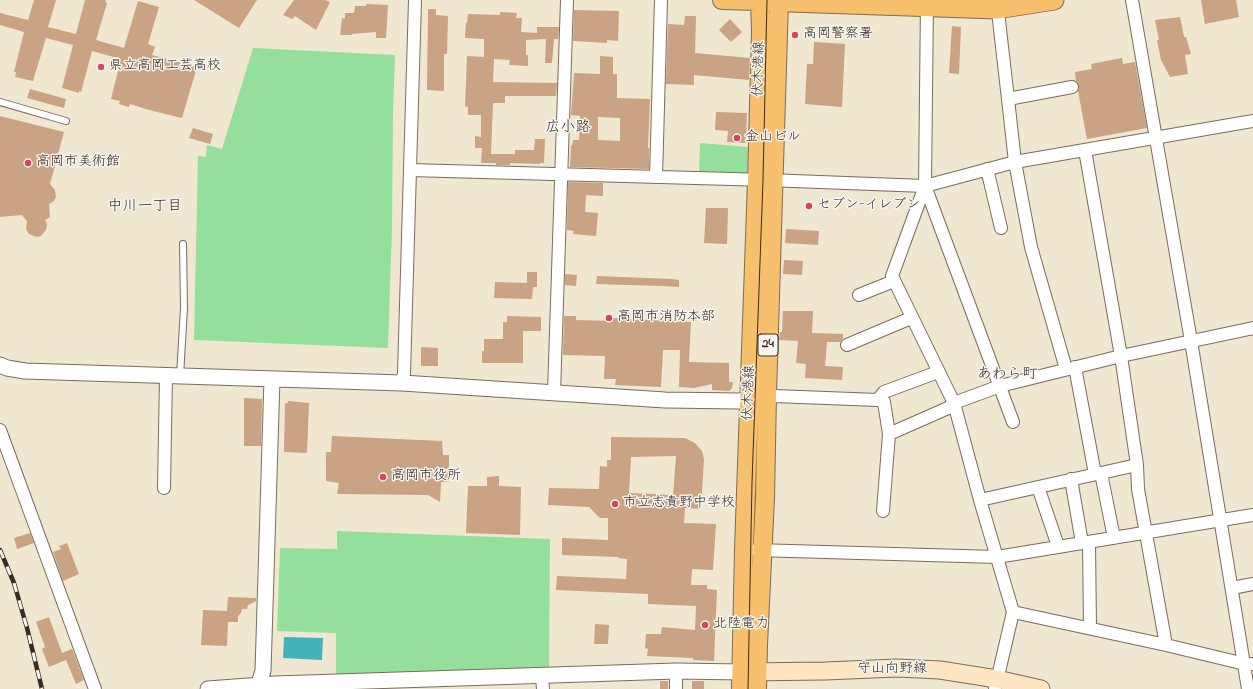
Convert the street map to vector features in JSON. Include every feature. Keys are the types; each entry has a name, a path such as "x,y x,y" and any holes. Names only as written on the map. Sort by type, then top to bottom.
{"highway":[{"path":"760,0 927,4 997,4 1054,0"}],"main road":[{"path":"722,0 760,0"},
{"name":"伏木港線","path":"760,0 765,180"},
{"name":"伏木港線","path":"757,689 747,677 744,549 758,397 765,180 779,1"},
{"name":"伏木港線","path":"747,677 762,551 765,498 758,397"},
{"name":"守山向野線","path":"747,677 911,669 940,670 996,684 1041,689"}],"street":[{"path":"402,383 404,373 415,0"},
{"path":"554,393 568,0"},
{"path":"656,177 661,0"},
{"path":"1132,0 1191,341 1220,520 1232,588 1249,664 1248,689"},
{"path":"927,4 925,186 892,276 911,318 954,403 996,557 1013,612 996,684"},
{"path":"997,4 1015,162 1031,247 1070,368 1114,538"},
{"path":"1008,99 1072,87"},
{"path":"410,170 925,186 1015,162 1253,121"},
{"path":"1085,150 1121,356 1137,464 1138,489 1147,532 1166,645"},
{"path":"987,169 1001,228"},
{"path":"925,186 1013,422"},
{"path":"860,295 894,281"},
{"path":"847,345 911,318"},
{"path":"889,434 948,408 954,403 1000,386 1121,356 1253,328"},
{"path":"0,365 25,372 402,383 665,400 739,402 758,397 878,400 884,402 889,434 883,511"},
{"path":"878,400 884,392 938,372"},
{"path":"164,488 173,376"},
{"path":"258,688 263,671 272,379"},
{"path":"0,430 95,689"},
{"path":"980,500 1137,464"},
{"path":"1071,479 1086,542 1090,628"},
{"path":"1038,487 1058,546"},
{"path":"744,549 762,551 996,557 1253,515"},
{"path":"1232,588 1253,584"},
{"path":"1013,612 1249,664"},
{"path":"208,689 258,688 275,684 543,683 676,671 747,677"},
{"path":"676,671 676,689"}],"lane":[{"path":"0,102 66,121"},
{"path":"173,376 184,308 183,244"}],"green space":[{"path":"253,48 395,55 388,348 194,340 198,156 206,157 207,145 222,149"},
{"path":"700,143 748,147 747,178 699,175"},
{"path":"337,531 550,539 549,667 336,677 336,633 277,631 280,548 337,549"}],"water":[{"path":"284,637 323,638 322,660 283,658"}],"building":[{"path":"34,0 56,0 48,27 76,34 85,0 106,0 105,2 107,3 96,40 124,48 138,1 159,7 148,44 155,47 152,55 197,67 182,118 130,104 129,107 119,104 120,101 111,99 121,59 92,51 81,92 79,91 79,93 62,88 73,45 46,38 33,81 15,77 16,72 14,72 24,32 0,25 0,13 28,20"},
{"path":"194,0 257,0 239,28"},
{"path":"294,0 325,0 330,2 316,30 295,16 292,19 283,15"},
{"path":"1201,0 1236,0 1239,17 1205,24"},
{"path":"366,4 388,5 386,38 376,38 376,32 340,35 342,18 345,19 345,13 354,13 355,6 366,6"},
{"path":"428,9 436,9 436,15 448,16 447,54 444,54 444,91 427,90"},
{"path":"574,10 619,11 618,41 607,40 607,43 573,41"},
{"path":"500,12 517,13 516,18 522,18 521,32 537,33 537,27 559,27 558,39 554,39 552,63 545,63 546,39 526,40 528,66 509,65 510,60 494,59 493,82 557,83 556,96 505,96 505,103 493,103 491,154 515,154 515,150 534,150 535,139 545,139 544,163 510,163 510,165 496,165 496,163 481,163 482,148 475,148 475,136 481,137 481,115 468,115 468,107 465,106 467,56 484,57 484,39 465,38 466,23 468,14 500,15"},
{"path":"685,16 696,16 695,53 750,58 749,80 694,75 694,85 666,84 668,24 684,25"},
{"path":"1180,17 1184,37 1186,37 1191,54 1185,55 1188,74 1170,77 1161,60 1155,20"},
{"path":"730,19 742,32 731,42 719,30"},
{"path":"952,26 961,27 959,74 949,73"},
{"path":"814,42 845,44 842,107 805,104 807,64 813,64"},
{"path":"600,56 613,57 613,74 617,74 617,98 650,99 648,148 649,169 570,167 571,145 572,146 573,140 579,140 580,116 571,115 574,73 600,74","holes":["598,117 620,118 620,141 598,140"]},
{"path":"1122,58 1123,64 1135,62 1147,128 1087,139 1078,91 1079,86 1076,81 1075,72 1092,69 1091,64"},
{"path":"30,89 66,99 64,108 27,98"},
{"path":"716,112 747,113 746,143 727,142 728,131 715,130"},
{"path":"0,116 64,132 50,184 55,190 56,197 54,201 49,204 50,217 45,220 47,224 46,230 41,236 37,237 29,234 26,229 27,221 22,215 0,217"},
{"path":"193,128 213,134 210,144 189,138"},
{"path":"568,182 603,183 603,196 586,195 585,212 598,213 596,236 573,234 574,231 567,230"},
{"path":"706,208 728,208 727,244 704,243"},
{"path":"786,229 819,231 818,245 785,243"},
{"path":"784,260 803,261 802,275 783,274"},
{"path":"527,272 537,272 537,287 533,287 532,299 494,298 495,282 527,283"},
{"path":"565,274 577,275 576,286 565,285"},
{"path":"597,276 672,279 679,280 679,287 596,284"},
{"path":"783,311 813,311 812,333 843,334 843,339 840,342 827,342 825,366 843,367 842,380 805,378 806,364 796,363 798,341 779,340 780,332 782,332"},
{"path":"507,316 541,317 541,331 523,331 523,363 482,363 484,339 503,339 503,322 507,322"},
{"path":"564,316 576,316 576,320 612,321 612,318 691,322 689,362 729,363 729,382 733,382 732,388 729,391 712,390 712,384 694,388 679,387 680,350 663,350 661,387 615,385 616,379 604,379 605,356 563,355"},
{"path":"421,347 438,348 438,366 421,366"},
{"path":"244,398 262,399 261,446 244,446"},
{"path":"288,401 309,403 307,453 284,452 285,403 288,403"},
{"path":"332,436 442,441 443,455 449,455 449,482 441,482 440,502 428,495 337,494 339,483 326,481 326,452 331,452"},
{"path":"611,437 685,438 695,443 702,451 704,459 701,509 685,508 684,523 716,524 713,570 692,569 691,585 707,585 707,589 717,590 714,661 693,660 693,658 647,656 648,649 645,648 646,634 661,634 662,627 695,630 696,606 648,604 648,594 556,590 557,576 626,579 627,559 618,557 562,555 562,538 608,540 608,518 600,518 589,507 548,505 549,488 599,489 600,466 607,467 607,460 611,460","holes":["676,456 673,495 629,493 631,457"]},
{"path":"499,476 499,486 521,487 520,535 466,533 468,486 487,486 487,477"},
{"path":"30,533 34,543 17,549 14,538"},
{"path":"67,543 79,574 63,581 53,552 61,549 59,546"},
{"path":"228,597 256,598 256,601 248,605 247,609 242,609 238,616 238,622 228,622 227,646 201,645 203,610 227,611"},
{"path":"49,617 62,653 72,649 84,680 76,684 66,660 49,667 42,649 45,647 36,622"},
{"path":"595,624 609,625 608,644 594,644"},
{"path":"660,681 668,681 668,689 660,689"},
{"path":"692,681 704,681 704,689 692,689"}],"tram line":[{"path":"748,689 752,482 763,180 767,0"}],"railway":[{"path":"0,550 14,583 42,689"}],"place":[{"name":"高岡警察署","path":"795,35"},
{"name":"県立高岡工芸高校","path":"101,67"},
{"name":"金山ビル","path":"737,138"},
{"name":"高岡市美術館","path":"28,163"},
{"name":"セブン-イレブン","path":"809,206"},
{"name":"高岡市消防本部","path":"609,318"},
{"name":"高岡市役所","path":"383,477"},
{"name":"市立志貴野中学校","path":"615,504"},
{"name":"北陸電力","path":"705,625"}],"district":[{"name":"広小路","path":"568,129"},
{"name":"中川一丁目","path":"145,208"},
{"name":"あわら町","path":"1007,376"}]}
